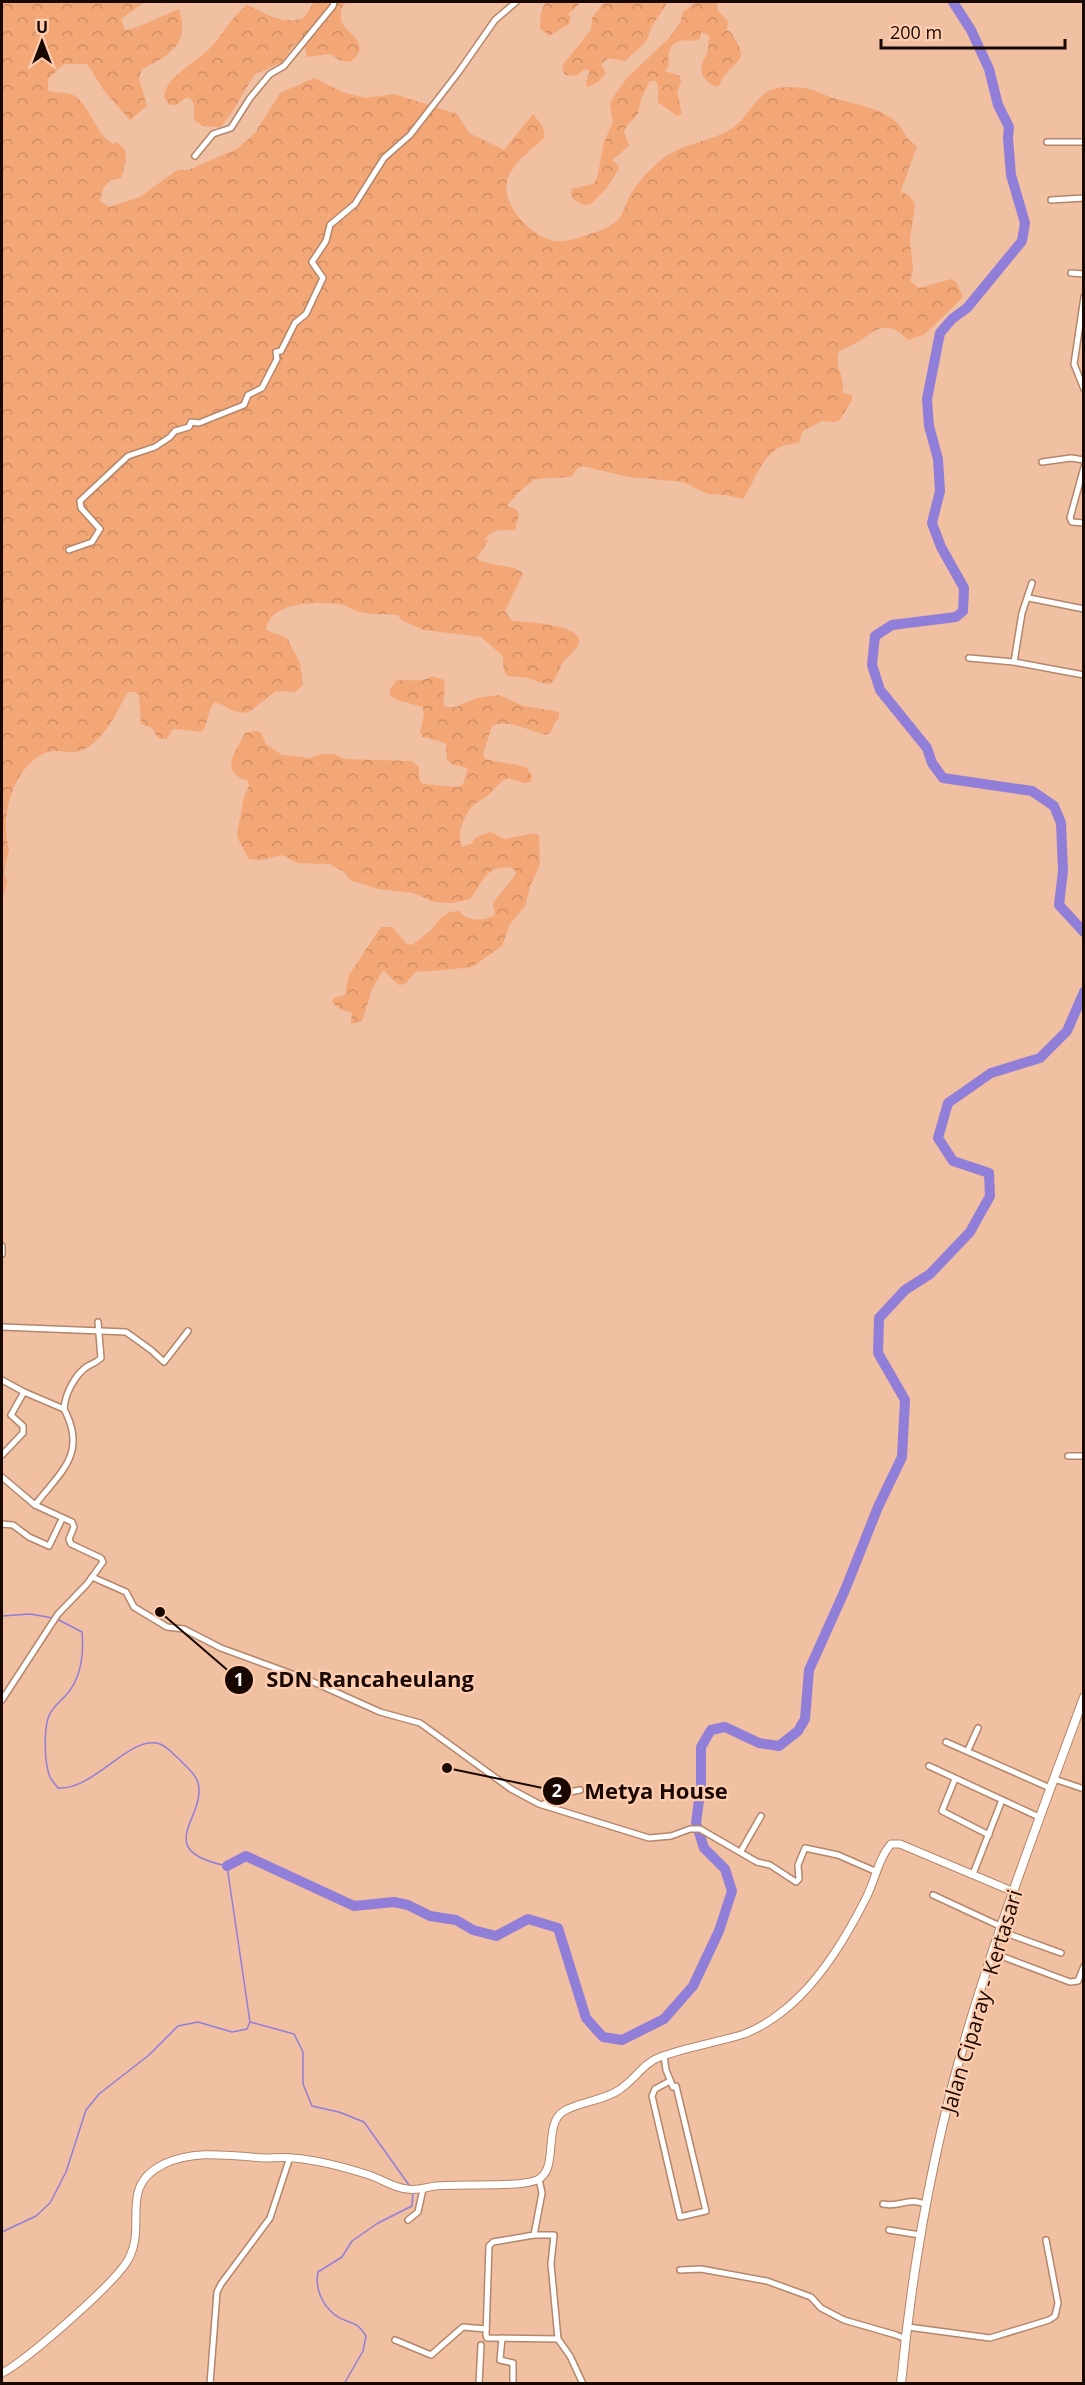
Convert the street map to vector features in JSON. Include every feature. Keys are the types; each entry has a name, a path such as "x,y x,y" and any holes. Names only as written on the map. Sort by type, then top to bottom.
{"main road":[{"name":"Jalan Ciparay - Kertasari","path":"901,2384 920,2235 960,2059 1001,1929 1083,1701"}],"street":[{"path":"195,156 213,134 231,128 250,98 270,74 284,66 334,2"},
{"path":"69,550 92,542 100,529 81,508 80,501 128,456 155,447 175,431 189,427 191,422 199,423 244,405 248,395 262,388 277,359 276,352 281,351 295,323 306,314 323,278 312,262 326,241 330,225 355,204 384,158 410,135 495,20 516,2"},
{"path":"1047,142 1083,142"},
{"path":"1051,200 1083,198"},
{"path":"1071,273 1083,274"},
{"path":"1083,297 1074,364 1083,389"},
{"path":"1042,462 1071,458 1083,460"},
{"path":"1083,467 1070,518 1072,522 1083,523"},
{"path":"1014,662 1023,613 1032,583"},
{"path":"1029,598 1083,609"},
{"path":"969,658 1014,662 1083,675"},
{"path":"2,1246 2,1254"},
{"path":"2,1327 98,1326 128,1333 163,1362 188,1331"},
{"path":"35,1505 62,1473 71,1454 73,1434 64,1403 74,1379 101,1358 98,1326"},
{"path":"2,1380 64,1409"},
{"path":"2,1455 23,1433 23,1426 10,1415 24,1392"},
{"path":"1068,1456 1083,1456"},
{"path":"2,1477 35,1505 74,1525 69,1539 71,1544 103,1560 103,1564 58,1614 2,1700"},
{"path":"2,1524 13,1525 29,1537 49,1546 62,1519"},
{"path":"92,1577 126,1592 134,1607 166,1627 184,1629 220,1648 311,1681 380,1712 420,1723 511,1788 543,1805 644,1837 671,1836 690,1829 700,1829 757,1862 770,1865 796,1882 799,1879 799,1862 806,1848 838,1855 877,1872"},
{"path":"968,1750 978,1728"},
{"path":"946,1742 1050,1788"},
{"path":"929,1766 1040,1817"},
{"path":"955,1779 942,1811 989,1835"},
{"path":"1054,1779 1083,1790"},
{"path":"543,1805 555,1795 580,1790"},
{"path":"973,1874 1002,1800"},
{"path":"741,1851 761,1816"},
{"path":"2,2373 76,2313 125,2265 135,2241 137,2192 140,2183 164,2164 201,2155 290,2157 314,2160 370,2175 406,2189 527,2182 539,2179 544,2175 548,2166 558,2115 615,2093 646,2065 664,2056 751,2031 799,1997 821,1972 841,1941 866,1898 888,1846 897,1843 1014,1892"},
{"path":"933,1895 1001,1929 1061,1953"},
{"path":"993,1953 1070,1982 1078,1981 1083,1966"},
{"path":"664,2056 670,2081 673,2087 676,2086 706,2211 680,2217 652,2096 655,2089 670,2081"},
{"path":"210,2384 217,2292 270,2218 290,2157"},
{"path":"534,2235 542,2193 539,2179"},
{"path":"408,2220 418,2212 420,2189"},
{"path":"883,2204 892,2206 915,2200 927,2205"},
{"path":"889,2230 920,2235"},
{"path":"558,2339 487,2338 490,2244 534,2235 554,2235 551,2264 558,2339 579,2372 583,2384"},
{"path":"908,2327 990,2338 1049,2320 1055,2316 1058,2303 1046,2240"},
{"path":"680,2270 701,2270 767,2281 811,2297 821,2308 844,2320 906,2339"},
{"path":"395,2340 430,2355 463,2327 486,2329"},
{"path":"502,2338 500,2360 513,2363 513,2384"},
{"path":"479,2384 481,2345"}],"green space":[{"path":"2,2 145,2 121,19 125,30 179,9 182,21 180,40 169,54 142,69 139,79 147,106 130,120 105,92 87,64 64,64 48,79 48,91 68,93 77,97 101,133 113,144 117,142 125,150 126,161 121,178 110,180 103,189 100,201 109,207 140,197 177,170 188,170 237,149 255,133 280,93 314,78 343,92 365,98 394,94 457,114 469,133 504,150 533,114 543,127 545,137 513,168 507,183 507,194 517,215 534,232 554,241 565,241 599,231 616,222 638,183 668,155 734,127 758,99 770,90 801,88 871,108 887,115 917,146 900,194 902,192 910,196 915,205 910,239 913,270 910,281 919,288 951,279 956,282 963,297 925,334 908,340 897,331 882,328 839,351 838,363 843,382 842,393 852,395 852,400 840,420 822,421 803,431 799,442 782,446 773,452 767,457 743,499 708,494 683,482 631,477 582,466 571,477 535,479 519,492 507,506 516,509 519,514 515,530 498,530 491,533 484,540 489,539 477,558 486,563 523,573 505,611 512,621 552,625 572,631 578,636 577,647 564,661 550,684 507,675 503,665 503,656 481,637 424,630 401,620 398,615 365,613 343,605 310,603 286,608 276,613 269,620 266,630 287,638 300,663 303,685 295,692 276,691 249,712 244,713 215,702 201,732 176,729 172,730 167,739 158,738 152,728 141,724 139,695 135,692 128,692 108,727 91,745 78,751 55,751 43,754 23,771 16,783 7,810 9,850 4,871 7,882 2,901"},
{"path":"314,2 346,2 341,9 341,21 359,45 357,56 350,62 339,60 330,54 307,57 304,44 294,45 282,62 254,75 231,114 220,127 203,126 194,120 194,104 187,97 176,105 170,105 165,98 169,84 207,51 247,5 274,18 296,20 304,18"},
{"path":"545,2 581,2 568,14 571,18 569,24 549,36 540,28 541,13"},
{"path":"604,2 668,2 652,26 646,42 625,61 608,58 601,64 606,73 598,82 587,87 586,81 590,71 585,69 576,76 565,75 562,66 591,30 592,18"},
{"path":"696,2 717,2 718,11 728,21 727,30 733,35 741,56 718,87 707,81 701,68 708,52 710,36 701,32 700,38 695,41 688,40 673,44 669,53 669,66 665,71 680,76 681,82 677,92 682,114 677,116 658,102 658,86 656,81 650,81 641,99 638,114 624,132 629,146 612,160 619,168 607,188 591,204 585,205 574,200 571,194 572,189 593,184 597,179 604,142 613,122 610,104 612,99 627,78 669,38 680,23 683,12"},
{"path":"432,676 444,680 445,707 456,707 477,698 499,695 524,706 559,712 559,718 551,732 546,735 511,724 492,726 483,754 485,759 526,767 532,776 531,782 525,783 508,778 504,780 471,808 464,819 460,836 462,847 490,832 505,839 534,833 539,835 540,864 525,906 510,924 502,946 472,967 416,971 405,984 399,985 383,970 372,989 362,1021 351,1024 352,1013 340,1009 332,1002 334,998 345,995 349,975 381,927 392,927 407,944 412,945 450,912 459,911 466,917 476,919 491,917 495,915 494,903 516,872 512,868 496,869 486,876 470,899 453,903 434,902 413,893 378,889 350,880 343,871 329,864 297,863 282,855 261,860 249,859 237,834 244,796 249,786 248,781 233,772 232,760 245,733 256,731 261,733 266,744 282,755 310,758 321,754 334,754 345,759 412,761 419,767 419,778 422,784 459,787 463,784 468,768 451,764 447,760 446,743 423,737 420,732 424,715 423,707 390,696 390,690 396,681 423,680"}],"waterway":[{"path":"953,2 971,30 989,69 998,105 1009,127 1011,175 1025,223 1022,241 967,308 952,319 940,333 927,399 929,426 938,459 940,491 932,523 941,547 964,588 963,611 956,617 892,625 875,636 872,665 880,690 927,748 932,763 943,778 1032,791 1054,806 1061,823 1063,871 1059,905 1084,932"},
{"path":"227,1866 246,1856 354,1906 394,1902 408,1905 430,1916 456,1920 473,1930 496,1936 528,1919 558,1928 586,2018 603,2037 622,2040 664,2019 693,1986 719,1931 732,1891 725,1869 704,1848 696,1823 701,1785 701,1747 711,1730 725,1727 759,1743 779,1746 798,1731 805,1719 809,1670 845,1590 878,1507 902,1457 905,1400 878,1353 879,1318 905,1290 930,1274 970,1232 990,1196 989,1173 953,1161 938,1138 948,1103 991,1073 1040,1058 1067,1031 1084,992"},
{"path":"2,1616 30,1614 53,1618"},
{"path":"57,1619 82,1632 83,1648 76,1680 48,1718 46,1753 51,1778 58,1788 72,1787 85,1781 124,1754 149,1743 165,1747 191,1771 198,1783 199,1796 186,1842 191,1851 204,1859 227,1866 250,2022 294,2034 303,2052 303,2084 312,2106 339,2112 364,2122 409,2185"},
{"path":"2,2232 36,2216 50,2203 66,2172 86,2110 99,2094 149,2055 178,2026 198,2022 232,2032 247,2029 250,2022"},
{"path":"344,2384 363,2351 366,2336 355,2324 335,2315 326,2306 318,2289 318,2272 342,2257 352,2241 378,2223 412,2206 413,2192"}],"place":[{"name":"SDN Rancaheulang","path":"160,1612"},
{"name":"Metya House","path":"447,1768"}]}
